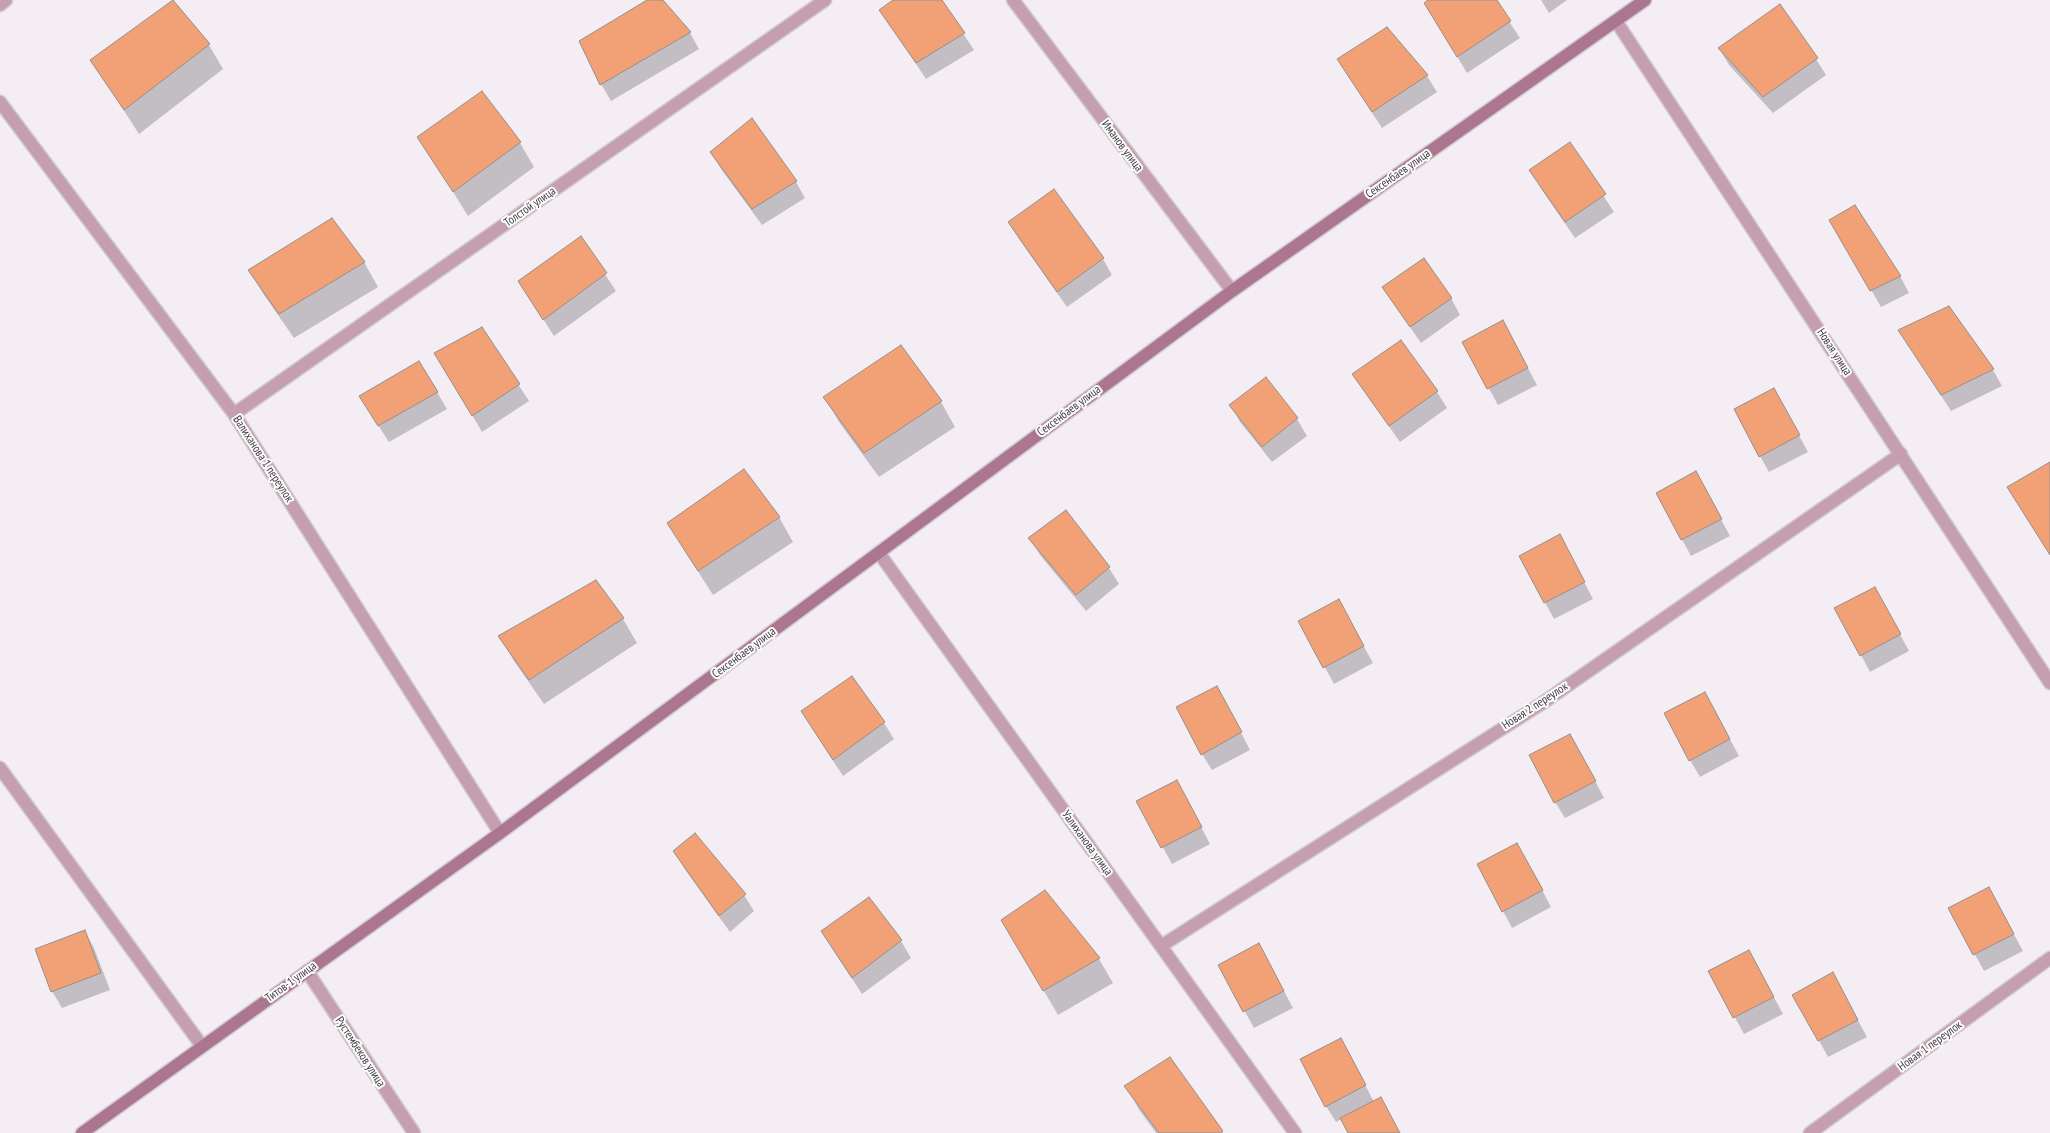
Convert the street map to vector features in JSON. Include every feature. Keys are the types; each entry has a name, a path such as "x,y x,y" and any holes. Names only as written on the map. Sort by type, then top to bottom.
{"street":[{"path":"0,5 6,0"},
{"name":"Толстой улица","path":"234,414 825,0"},
{"name":"Иманов улица","path":"1013,0 1232,291"},
{"name":"Сексенбаев улица","path":"500,833 1232,291 1645,0"},
{"name":"Новая улица","path":"1616,21 2050,683"},
{"name":"Валиханова 1 переулок","path":"0,102 234,414 500,833"},
{"name":"Новая 2 переулок","path":"1161,946 1541,704 1901,454"},
{"name":"Уалиханова улица","path":"879,553 1295,1133"},
{"path":"0,768 202,1046"},
{"name":"Титов-1 улица","path":"82,1133 500,833"},
{"name":"Новая 1 переулок","path":"1810,1133 2050,958"},
{"name":"Рустембеков улица","path":"307,971 414,1133"}],"building":[{"path":"173,0 210,44 124,110 90,60"},
{"path":"647,0 663,0 691,32 600,85 579,41"},
{"path":"893,0 942,0 965,33 916,63 879,10"},
{"path":"1428,0 1497,0 1511,21 1457,57 1424,3"},
{"path":"1780,4 1818,58 1763,97 1718,48"},
{"path":"1387,27 1428,75 1372,112 1337,59"},
{"path":"482,91 521,142 453,192 417,137"},
{"path":"752,118 797,181 752,209 710,152"},
{"path":"1570,142 1606,194 1565,222 1529,170"},
{"path":"1054,189 1104,258 1057,292 1008,222"},
{"path":"1855,205 1901,276 1870,291 1829,220"},
{"path":"332,218 365,262 279,314 248,270"},
{"path":"581,236 607,273 543,320 518,281"},
{"path":"1424,258 1452,298 1410,327 1382,287"},
{"path":"1949,306 1994,369 1941,395 1898,330"},
{"path":"1503,320 1528,368 1487,389 1462,342"},
{"path":"482,327 520,384 472,416 434,353"},
{"path":"1401,340 1438,391 1389,426 1352,374"},
{"path":"901,345 942,401 864,453 823,397"},
{"path":"419,361 438,392 378,426 359,396"},
{"path":"1266,377 1298,418 1262,447 1229,405"},
{"path":"1774,388 1800,435 1759,457 1734,409"},
{"path":"2050,462 2050,555 2007,487"},
{"path":"744,469 780,517 698,571 667,523"},
{"path":"1696,471 1722,519 1681,540 1656,493"},
{"path":"1066,510 1110,567 1076,595 1028,538"},
{"path":"1560,534 1585,582 1544,603 1519,556"},
{"path":"596,580 624,618 529,680 498,636"},
{"path":"1875,587 1901,634 1860,656 1834,608"},
{"path":"1339,599 1364,646 1323,668 1298,621"},
{"path":"852,676 885,722 833,760 801,711"},
{"path":"1217,686 1242,732 1201,755 1176,707"},
{"path":"1705,692 1730,739 1689,761 1664,713"},
{"path":"1570,734 1596,781 1554,803 1529,755"},
{"path":"1177,780 1202,827 1161,848 1136,801"},
{"path":"695,833 746,894 719,916 673,851"},
{"path":"1517,843 1543,890 1502,912 1477,864"},
{"path":"1989,887 2014,934 1973,955 1948,908"},
{"path":"1045,890 1100,958 1043,991 1001,920"},
{"path":"869,897 902,940 852,978 821,931"},
{"path":"85,930 101,973 51,992 35,949"},
{"path":"1259,943 1284,991 1243,1012 1218,965"},
{"path":"1749,950 1774,997 1733,1018 1708,971"},
{"path":"1833,972 1858,1020 1818,1041 1792,995"},
{"path":"1341,1038 1366,1085 1325,1107 1300,1059"},
{"path":"1170,1057 1223,1131 1220,1133 1159,1133 1124,1086"},
{"path":"1381,1097 1400,1133 1348,1133 1340,1118"}]}
